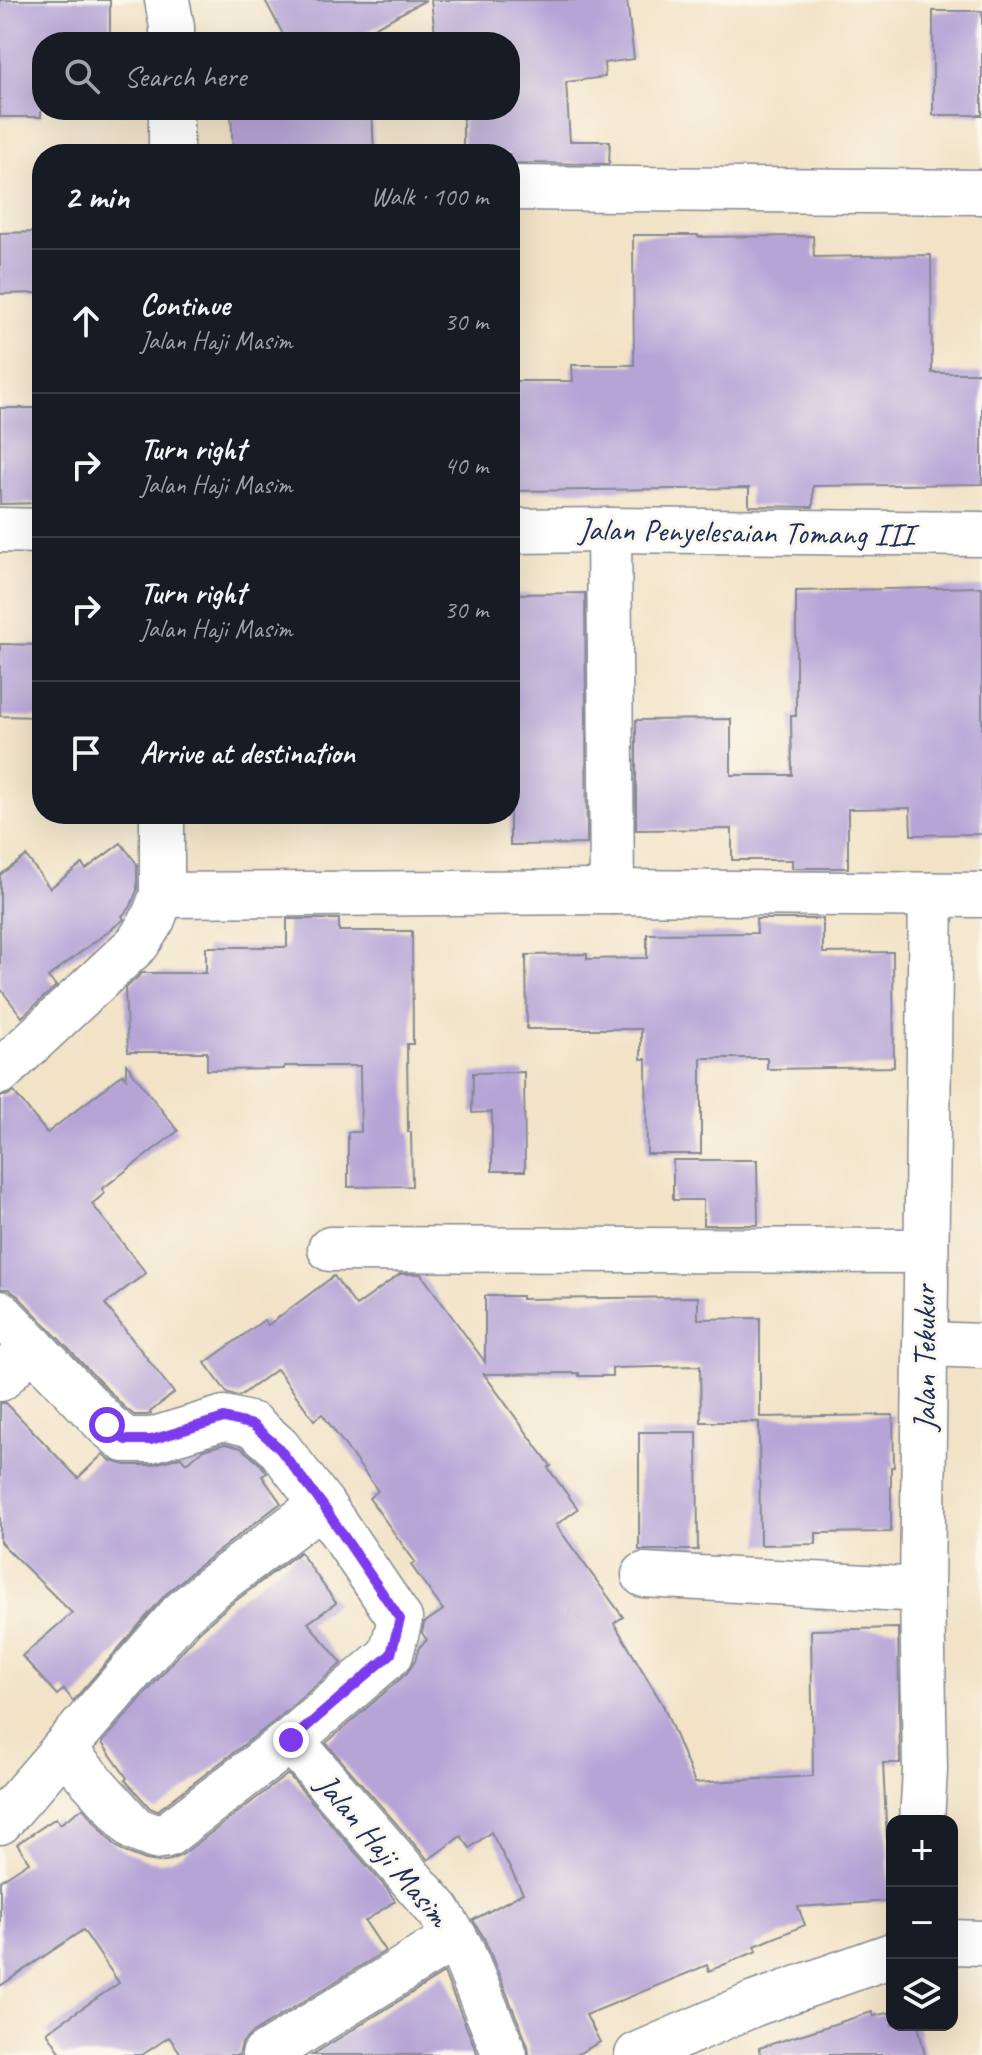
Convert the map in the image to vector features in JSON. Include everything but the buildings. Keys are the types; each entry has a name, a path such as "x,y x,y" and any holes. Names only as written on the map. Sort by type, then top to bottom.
{"street":[{"path":"167,0 172,32"},
{"path":"171,120 171,144"},
{"path":"520,188 982,192"},
{"path":"0,530 32,531"},
{"path":"609,530 612,892"},
{"name":"Jalan Penyelesaian Tomang III","path":"520,531 982,534"},
{"path":"0,1072 138,943 153,919 162,895 162,824"},
{"path":"162,895 612,892 982,895"},
{"name":"Jalan Tekukur","path":"922,1815 925,1770 922,1590 925,1251 931,895"},
{"path":"330,1249 925,1251"},
{"path":"0,1313 125,1440 151,1440 224,1418 253,1425 278,1447 322,1504 400,1619 391,1654 291,1740 167,1835 155,1837 135,1829 63,1749"},
{"path":"925,1344 982,1346"},
{"path":"0,1379 32,1346"},
{"path":"0,1822 181,1614 322,1504"},
{"path":"644,1575 922,1590"},
{"name":"Jalan Haji Masim","path":"291,1740 439,1911 461,1948 505,2055"},
{"path":"264,2055 455,1937"},
{"path":"958,1942 982,1943"},
{"path":"637,2055 754,2004 886,1957"}],"route":[{"path":"107,1425 125,1440 151,1440 224,1418 253,1425 278,1447 322,1504 400,1619 391,1654 291,1740"}]}
